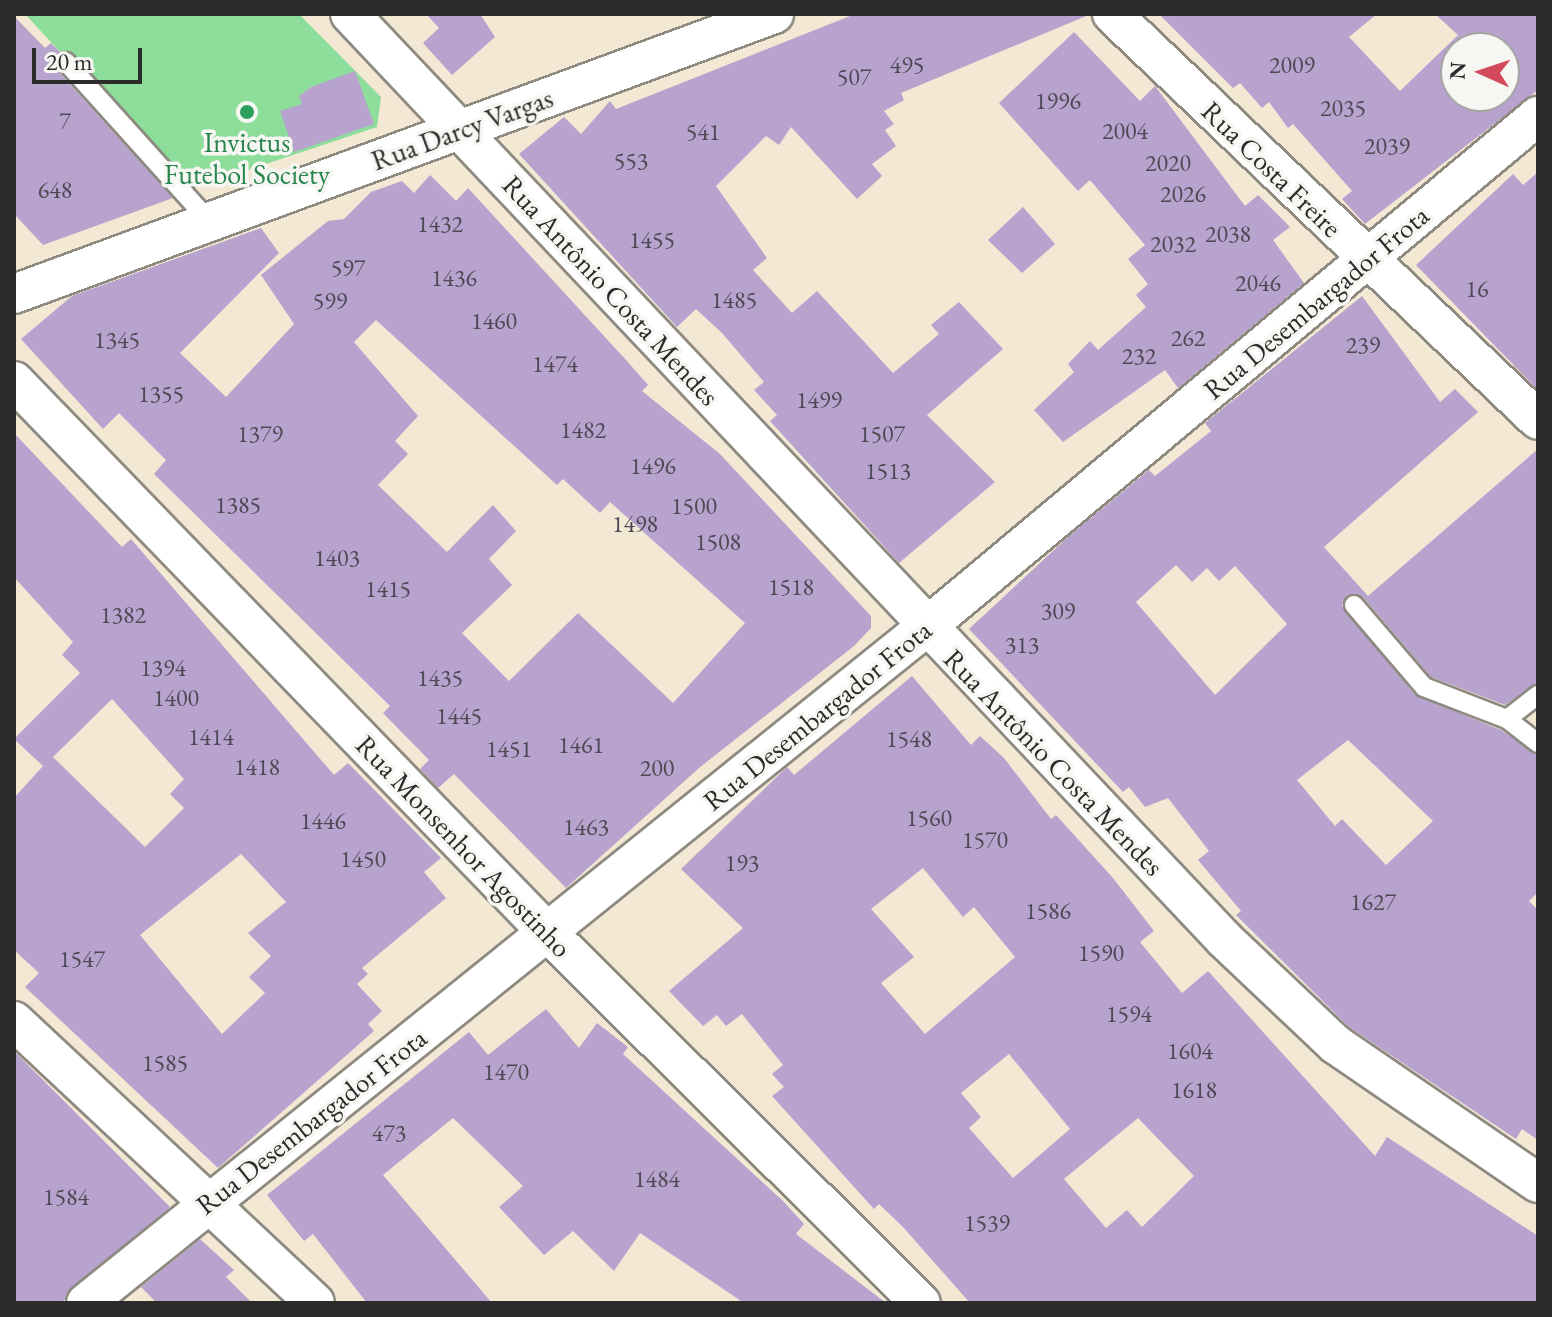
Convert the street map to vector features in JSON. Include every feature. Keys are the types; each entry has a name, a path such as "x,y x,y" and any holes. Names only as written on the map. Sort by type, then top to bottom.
{"street":[{"name":"Rua Antônio Costa Mendes","path":"350,14 461,129 925,628 1335,1044 1538,1183"},
{"name":"Rua Darcy Vargas","path":"14,294 774,14"},
{"name":"Rua Costa Freire","path":"1112,14 1366,260 1538,420"},
{"name":"Rua Desembargador Frota","path":"86,1303 925,628 1538,116"},
{"name":"Rua Monsenhor Agostinho","path":"14,381 548,933 921,1303"},
{"path":"14,1021 315,1303"}],"lane":[{"path":"66,62 210,222"},
{"path":"1354,605 1424,687 1507,719 1538,743"},
{"path":"1507,719 1538,695"}],"green space":[{"name":"Invictus Futebol Society","path":"25,14 299,14 381,97 377,127 188,190"}],"building":[{"path":"426,14 480,14 495,37 452,75 423,43 439,28"},
{"path":"855,14 1091,14 901,93 904,100 884,111 894,124 885,130 896,146 872,164 882,176 857,199 791,127 779,145 766,136 716,186 767,258 753,270 792,313 817,291 893,373 939,334 931,325 959,302 1003,349 927,415 995,482 899,563 770,421 777,415 754,390 764,382 722,333 696,309 677,327 519,154 564,117 581,134 610,101 616,109"},
{"path":"1159,14 1377,14 1349,37 1400,91 1440,52 1440,112 1510,112 1365,224 1342,199 1352,191 1293,124 1288,128 1269,102 1262,108 1240,83 1233,88"},
{"path":"1435,14 1538,14 1538,90 1520,104 1520,32 1455,32"},
{"path":"14,16 45,48 51,43 60,52 57,70 173,198 43,245 14,214"},
{"path":"1074,32 1140,101 1155,86 1245,206 1258,195 1290,227 1273,240 1304,283 1178,388 1165,370 1063,442 1034,410 1074,372 1068,364 1090,341 1098,350 1146,307 1136,295 1148,284 1128,259 1145,245 1090,180 1078,191 999,103"},
{"path":"355,71 374,124 294,152 280,111 302,104 299,96 311,87"},
{"path":"1538,172 1538,390 1416,265 1513,174 1523,185"},
{"path":"430,175 456,201 468,188 648,385 642,391 720,454 871,616 871,628 854,646 699,768 566,888 454,774 438,788 420,769 429,760 383,713 390,706 154,474 166,460 119,413 103,429 21,339 72,296 261,228 279,253 180,353 226,397 294,324 261,275 328,221 344,219 371,192 402,181 414,193","holes":["376,320 557,485 563,479 600,513 610,502 745,623 673,703 578,613 509,681 462,633 512,585 489,559 516,531 493,505 447,552 378,485 408,454 395,441 418,416 354,342"]},
{"path":"1023,207 1055,244 1022,273 988,240"},
{"path":"1362,296 1440,402 1455,389 1478,412 1324,547 1368,596 1538,449 1538,683 1505,705 1431,677 1363,597 1347,595 1342,606 1415,695 1501,730 1538,755 1538,892 1529,901 1538,910 1538,1140 1522,1129 1516,1139 1349,1027 1236,915 1241,911 1198,860 1209,851 1168,798 1145,807 1129,787 1123,792 969,629 1068,537 1149,470 1155,476 1211,431 1205,423","holes":["1176,565 1192,582 1207,568 1219,581 1235,566 1287,624 1215,695 1136,602","1348,740 1433,821 1386,865 1342,819 1335,826 1297,780"]},
{"path":"14,433 122,547 131,539 334,775 348,763 441,858 424,872 446,898 362,968 368,974 357,984 382,1011 368,1024 374,1031 218,1168 25,987 39,973 14,950 14,798 43,766 14,739 80,673 62,655 73,642 14,577","holes":["112,699 184,779 170,794 184,808 145,847 53,757","241,854 286,902 248,933 271,956 249,977 265,993 222,1034 140,935"]},
{"path":"912,676 971,745 980,736 1004,758 1051,819 1056,815 1113,878 1154,931 1140,942 1182,993 1208,971 1375,1156 1387,1137 1538,1236 1538,1303 970,1303 903,1227 879,1204 874,1209 772,1096 784,1087 772,1074 783,1065 742,1014 726,1026 717,1015 703,1026 669,991 743,928 681,869 787,767 794,775","holes":["923,868 963,917 974,907 1015,957 925,1034 881,983 914,957 871,909","1009,1054 1070,1129 1013,1178 969,1128 981,1117 961,1093","1138,1118 1194,1176 1142,1227 1127,1210 1106,1228 1064,1179"]},
{"path":"546,1009 579,1048 597,1023 628,1047 623,1054 804,1224 796,1234 886,1303 744,1303 640,1233 614,1271 573,1231 544,1255 499,1207 523,1186 453,1118 383,1175 492,1303 367,1303 313,1234 304,1241 267,1195 469,1032 488,1055"},
{"path":"14,1051 170,1207 61,1303 14,1303"},
{"path":"200,1239 234,1270 226,1277 252,1303 157,1303 141,1287"}],"place":[{"name":"Invictus Futebol Society","path":"247,112"}]}
